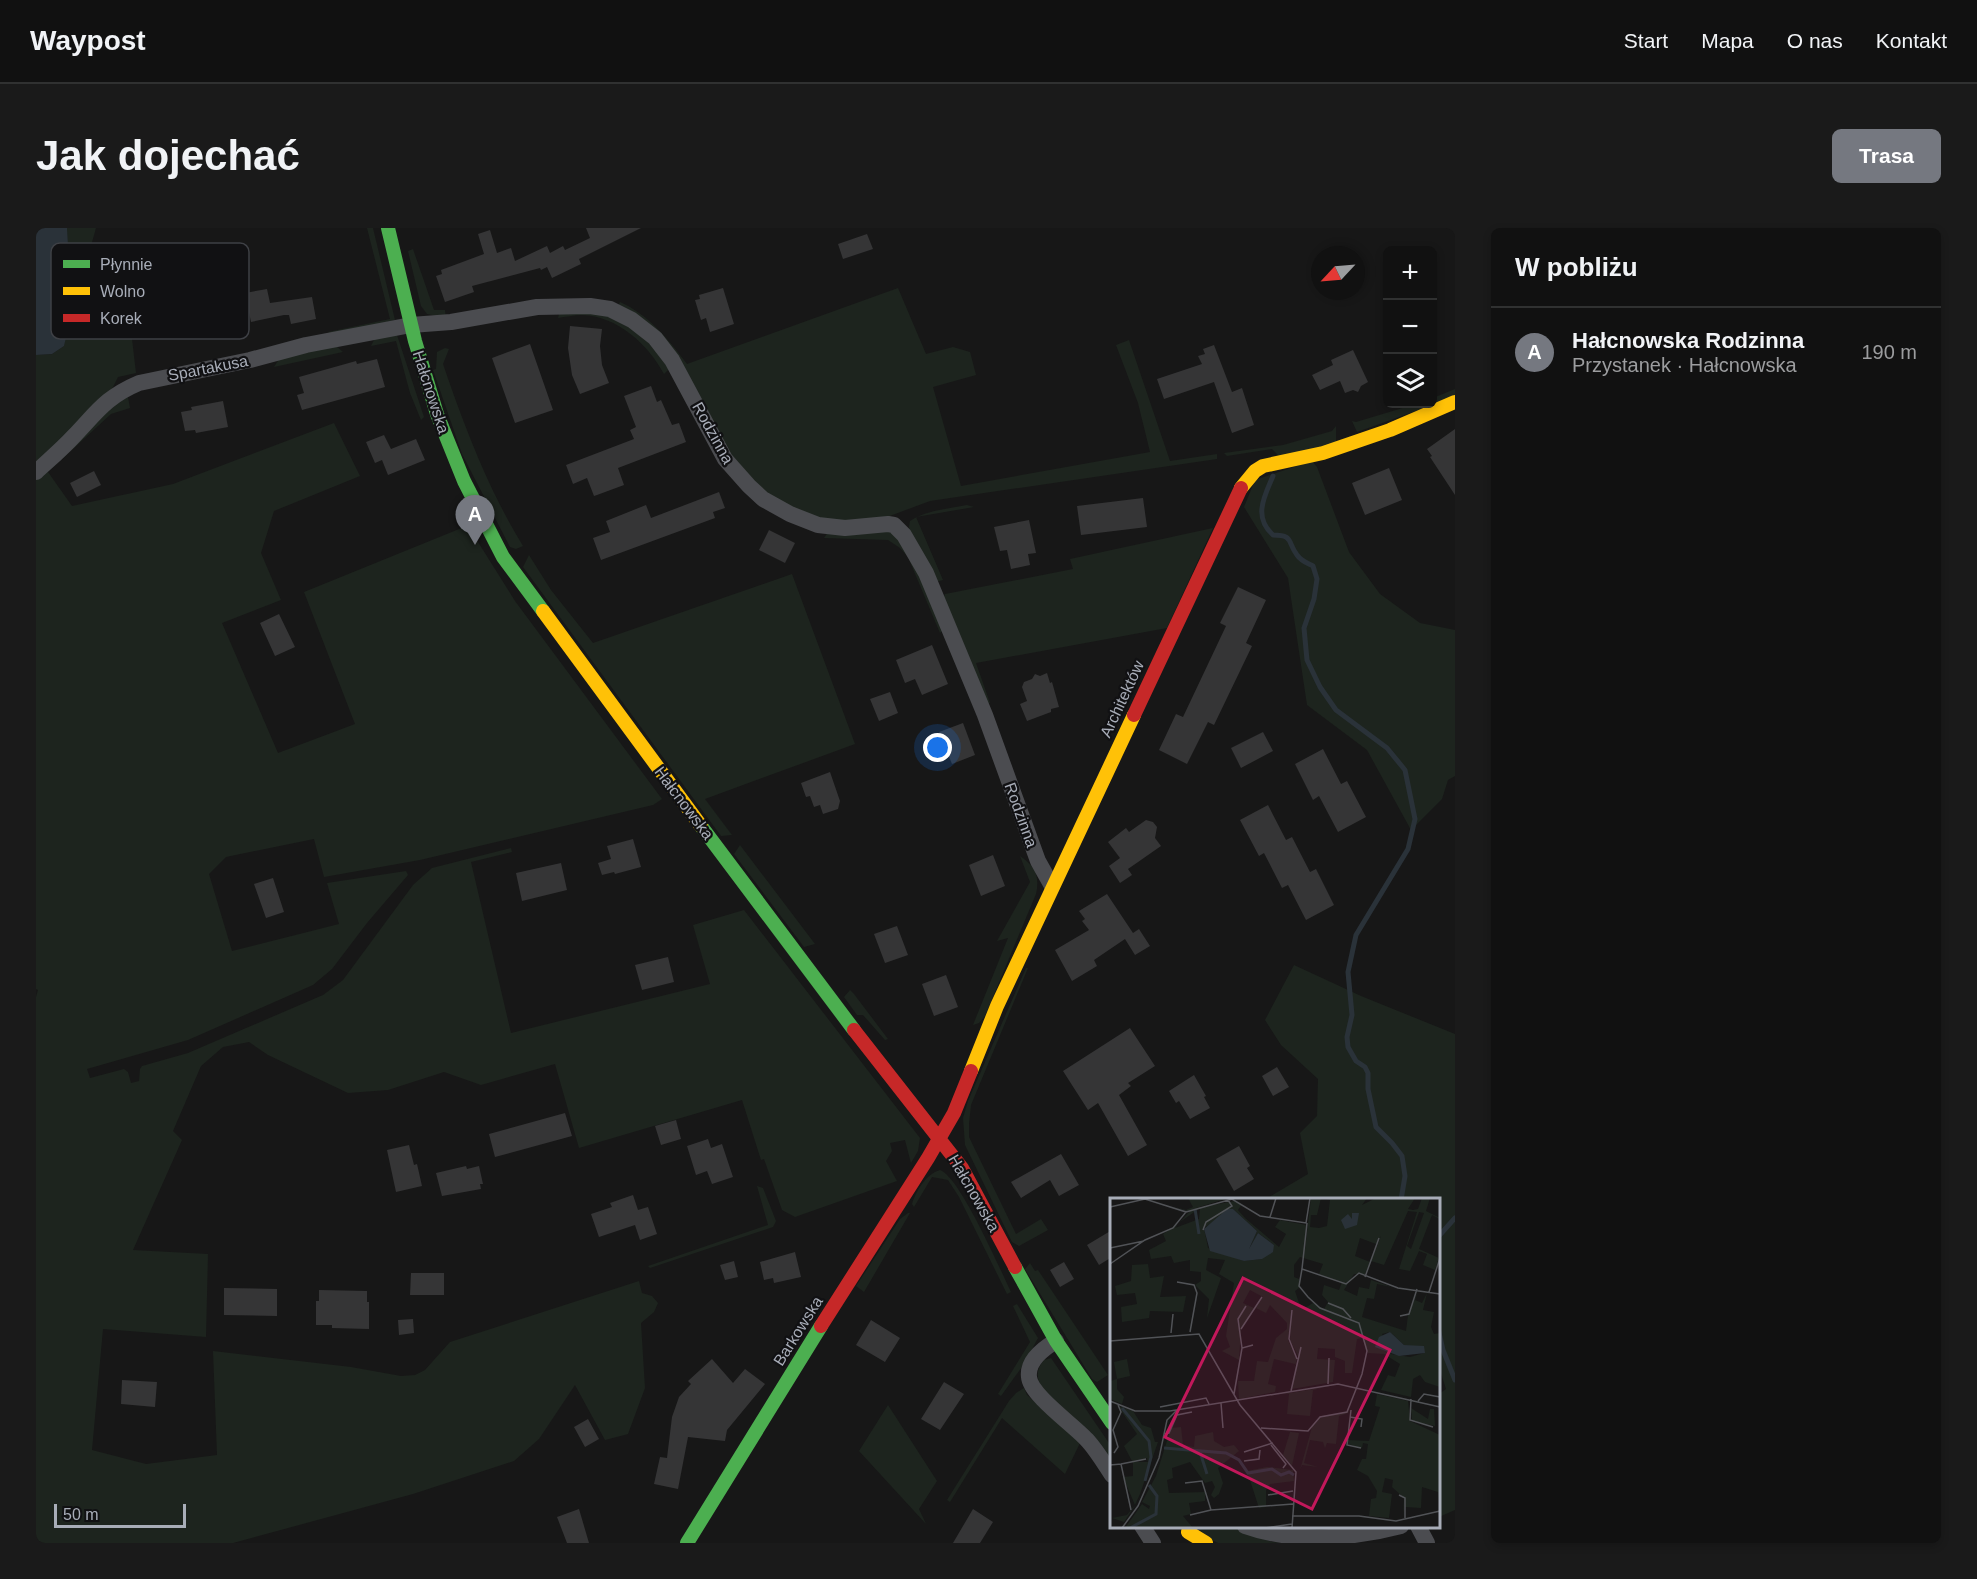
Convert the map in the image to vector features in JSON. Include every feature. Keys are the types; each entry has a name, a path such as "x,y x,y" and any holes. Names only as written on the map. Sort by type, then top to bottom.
{"street":[{"name":"Hałcnowska","path":"388,228 425,379 449,446 477,507 507,563 693,816 970,1181 1026,1289 1056,1341 1110,1420"},
{"name":"Rodzinna","path":"411,326 451,322 537,307 590,306 610,309 632,320 655,339 672,360 725,459 763,499 790,514 818,525 845,528 888,524 899,529 911,545 926,573 985,715 1038,861 1052,886"},
{"name":"Spartakusa","path":"36,471 64,446 112,396 138,383 249,360 306,345 411,326"},
{"name":"Architektów","path":"939,1138 954,1113 997,1006 1052,886 1239,491 1247,479 1263,466 1334,450 1390,430 1455,402"},
{"name":"Barkowska","path":"687,1543 939,1138"},
{"path":"1056,1341 1034,1360 1028,1376 1031,1384 1045,1401 1086,1438 1110,1472"},
{"path":"1143,1528 1153,1543"},
{"path":"1248,1528 1290,1540 1358,1536 1396,1528"},
{"path":"1419,1528 1427,1543"},
{"path":"1189,1534 1206,1543"}],"shaded area":[{"path":"36,228 67,228 68,243 51,243 51,339 66,339 64,346 52,354 36,355"},
{"path":"67,228 96,228 92,243 67,243"},
{"path":"367,228 373,228 395,320 332,335 328,332 390,319"},
{"path":"413,249 434,310 445,310 446,318 427,314 421,306 408,251"},
{"path":"898,288 926,354 953,347 970,352 976,375 933,387 961,486 1150,452 1138,403 1116,345 1129,340 1170,461 1217,454 1217,459 930,501 887,517 867,521 815,519 771,497 732,459 692,386 617,308 620,302 649,321 687,364"},
{"path":"599,312 640,331 669,369 664,374 640,342 607,320 582,315 558,318 559,314"},
{"path":"397,335 424,417 421,420 410,393 396,341 371,346 375,338"},
{"path":"65,339 132,339 136,373 118,377 110,393 36,467 36,355 52,354 64,346"},
{"path":"335,345 343,352 274,367 279,359"},
{"path":"445,348 449,349 443,364 469,435 499,503 523,546 516,549 510,547 462,454 433,370 436,369 437,352"},
{"path":"1455,389 1455,397 1437,403 1437,396"},
{"path":"128,397 130,408 111,414 48,472 72,506 173,484 334,423 360,476 274,511 261,553 281,600 222,623 278,753 355,724 304,592 469,525 515,601 662,799 653,805 420,860 324,877 314,839 226,857 209,874 232,951 339,924 327,883 406,871 408,875 332,969 313,985 188,1040 87,1069 90,1078 124,1069 128,1072 131,1083 139,1081 142,1066 188,1053 323,995 343,980 413,885 432,868 511,848 512,852 471,862 511,1033 710,984 693,925 744,910 920,1138 918,1151 911,1163 905,1140 890,1143 892,1151 886,1161 897,1181 795,1217 782,1210 764,1159 761,1160 742,1100 579,1148 555,1064 481,1085 444,1072 388,1090 348,1093 268,1055 249,1042 223,1047 201,1066 173,1131 182,1140 133,1250 208,1254 206,1337 103,1329 92,1450 146,1464 217,1455 213,1351 351,1367 401,1376 415,1375 425,1370 450,1342 639,1281 642,1293 652,1296 658,1303 654,1312 641,1323 645,1388 628,1434 605,1440 575,1385 539,1439 514,1461 413,1494 233,1543 36,1543 36,997 38,990 36,989 36,476 105,409"},
{"path":"1403,408 1424,408 1357,432 1352,421 1356,422"},
{"path":"1336,426 1336,444 1280,457 1272,449 1227,456 1224,453 1283,445 1332,431"},
{"path":"1312,461 1317,467 1349,552 1380,594 1420,623 1455,630 1455,776 1448,780 1442,799 1411,830 1367,750 1307,705 1288,578 1244,507 1255,480"},
{"path":"967,505 974,507 918,517 937,510"},
{"path":"916,517 943,580 936,582 911,534 910,521"},
{"path":"1213,528 1167,628 976,663 990,703 984,702 943,599 945,594 1073,569 1070,559"},
{"path":"828,532 890,532 905,544 944,629 940,633 908,557 900,548 888,540 824,538"},
{"path":"529,555 551,590 593,643 792,574 855,744 705,799 732,835 721,836 523,567"},
{"path":"740,845 815,944 804,947 734,854"},
{"path":"1020,856 1035,872 1036,894 985,1016 979,1023 973,1025 1008,938 997,941 1030,882"},
{"path":"1294,965 1361,996 1455,1034 1455,1510 1440,1517 1440,1393 1446,1389 1440,1370 1440,1198 1268,1198 1308,1174 1300,1133 1317,1116 1318,1079 1281,1045 1265,1020"},
{"path":"1026,968 1028,968 971,1105 969,1124 969,1137 1016,1234 1041,1219 1048,1230 1019,1246 1012,1242 965,1145 963,1118 968,1101"},
{"path":"850,990 888,1039 885,1040 863,1015 857,1015 844,997"},
{"path":"940,1170 948,1176 968,1206 1011,1292 1007,1294 959,1197 948,1180 932,1177 914,1207 912,1204 922,1184 930,1175"},
{"path":"757,1186 763,1188 776,1221 773,1227 650,1268 648,1266 768,1225"},
{"path":"910,1213 864,1292 856,1286 900,1219"},
{"path":"1030,1263 1035,1271 1038,1270 1108,1375 1097,1382 1092,1379 1025,1269"},
{"path":"1017,1304 1038,1338 1024,1364 1001,1396 998,1394 1030,1342 1013,1306"},
{"path":"1051,1358 1110,1445 1110,1463 1042,1388 1038,1370 1044,1360"},
{"path":"1024,1388 1027,1395 1080,1443 1065,1474 1002,1418 950,1502 947,1500 1009,1401"},
{"path":"888,1405 937,1481 919,1509 926,1524 859,1451"},
{"path":"1197,1528 1237,1528 1272,1542 1286,1543 1218,1543"}],"building":[{"path":"586,228 641,228 579,259 581,264 552,278 547,267 541,270 540,268 472,286 474,292 445,302 436,276 442,274 441,270 484,254 478,234 490,230 497,253 511,248 515,261 547,246 550,253 563,246 565,250 590,238"},
{"path":"867,234 873,249 843,259 838,244"},
{"path":"723,288 734,324 710,332 706,318 701,320 695,300 700,299 699,295"},
{"path":"267,289 270,303 312,297 316,319 291,324 289,315 284,315 251,322 249,292"},
{"path":"570,326 602,329 600,346 602,365 609,383 580,394 572,375 568,348"},
{"path":"530,344 553,410 515,423 492,358"},
{"path":"1214,345 1232,392 1242,388 1254,425 1232,433 1214,382 1164,399 1157,379 1202,364 1198,356 1205,354 1203,349"},
{"path":"1353,350 1368,382 1361,386 1358,392 1353,390 1345,393 1340,381 1320,390 1312,375 1333,365 1331,360"},
{"path":"377,359 385,387 302,410 297,395 304,393 299,377 356,361 357,364"},
{"path":"651,386 657,402 661,400 672,425 679,423 686,442 618,468 624,485 594,496 587,478 573,484 566,465 634,439 630,430 636,427 624,396"},
{"path":"223,401 228,427 196,433 195,430 185,431 181,412 192,410 191,407"},
{"path":"1455,429 1455,495 1427,449"},
{"path":"384,435 391,449 416,439 425,460 388,475 382,460 375,463 366,442"},
{"path":"1389,468 1402,500 1365,515 1352,483"},
{"path":"94,471 101,485 77,497 70,483"},
{"path":"719,492 725,508 713,512 715,518 601,560 593,538 610,532 606,521 646,505 651,518"},
{"path":"1143,498 1147,527 1081,535 1077,506"},
{"path":"1029,520 1036,553 1028,554 1030,565 1011,569 1007,550 1000,551 994,527"},
{"path":"769,530 795,543 785,563 759,550"},
{"path":"1238,587 1266,600 1246,643 1252,646 1214,725 1208,722 1187,764 1159,750 1176,714 1183,717 1226,626 1220,623"},
{"path":"279,614 295,647 275,656 260,623"},
{"path":"932,645 948,684 922,695 915,679 905,683 896,660"},
{"path":"1047,673 1059,707 1027,721 1020,704 1027,701 1022,687 1024,682 1032,679 1035,674 1040,676"},
{"path":"890,692 898,713 879,721 870,699"},
{"path":"963,723 975,755 952,764 939,732"},
{"path":"1263,732 1273,751 1241,768 1231,748"},
{"path":"1323,749 1341,784 1347,781 1366,817 1338,832 1319,796 1313,800 1295,764"},
{"path":"830,772 840,801 838,809 823,814 820,805 814,807 810,796 806,797 801,783"},
{"path":"1268,805 1286,840 1292,837 1310,872 1316,869 1334,905 1306,920 1288,885 1282,888 1264,853 1259,856 1240,820"},
{"path":"1146,820 1153,822 1157,827 1155,838 1161,846 1128,869 1132,875 1120,883 1109,866 1120,858 1108,842 1126,828 1129,832"},
{"path":"633,839 641,867 602,875 598,863 611,859 607,846"},
{"path":"993,855 1005,886 981,896 969,865"},
{"path":"561,863 567,890 522,901 516,873"},
{"path":"273,878 284,912 266,918 254,884"},
{"path":"1107,894 1133,933 1139,929 1150,946 1135,955 1125,939 1094,960 1097,966 1072,981 1055,950 1089,930 1082,921 1085,919 1079,911"},
{"path":"897,926 908,955 885,963 874,934"},
{"path":"668,957 674,982 642,990 635,965"},
{"path":"946,975 958,1007 934,1016 922,984"},
{"path":"1130,1028 1155,1066 1128,1083 1131,1086 1119,1095 1147,1145 1128,1156 1098,1103 1088,1110 1063,1071"},
{"path":"1277,1067 1289,1087 1273,1096 1262,1076"},
{"path":"1194,1075 1210,1108 1190,1119 1179,1101 1176,1103 1169,1091"},
{"path":"565,1113 572,1136 495,1157 489,1134"},
{"path":"676,1120 681,1139 661,1145 655,1126"},
{"path":"708,1139 711,1148 722,1144 733,1177 712,1184 707,1171 696,1175 687,1146"},
{"path":"409,1145 414,1165 417,1164 422,1186 396,1192 387,1150"},
{"path":"1239,1146 1250,1166 1247,1168 1254,1179 1234,1191 1216,1159"},
{"path":"1061,1154 1079,1185 1059,1196 1050,1180 1021,1198 1011,1182"},
{"path":"466,1166 467,1169 479,1166 483,1184 480,1184 481,1189 442,1196 436,1173"},
{"path":"633,1195 638,1210 648,1207 657,1234 640,1240 635,1225 599,1237 591,1214 612,1207 610,1203"},
{"path":"1110,1231 1110,1258 1099,1265 1087,1245"},
{"path":"795,1252 801,1277 774,1283 773,1278 764,1280 760,1262"},
{"path":"734,1261 738,1277 725,1280 720,1265"},
{"path":"1064,1262 1074,1279 1060,1287 1050,1270"},
{"path":"411,1273 444,1273 444,1295 410,1295"},
{"path":"224,1288 277,1289 277,1316 224,1315"},
{"path":"319,1290 367,1291 369,1329 316,1325 316,1301 319,1301"},
{"path":"413,1319 414,1333 399,1335 398,1320"},
{"path":"871,1320 900,1338 885,1362 856,1345"},
{"path":"712,1359 733,1383 745,1369 765,1384 727,1430 725,1441 688,1437 678,1489 654,1484 660,1457 667,1458 672,1417 679,1397 691,1384 688,1381"},
{"path":"122,1380 157,1382 155,1407 121,1404"},
{"path":"944,1382 964,1394 940,1430 921,1419"},
{"path":"588,1419 599,1439 585,1447 574,1427"},
{"path":"579,1509 589,1543 567,1543 557,1517"},
{"path":"973,1509 993,1522 980,1543 953,1543"}],"waterway":[{"path":"1273,476 1262,507 1263,521 1273,535 1284,536 1289,540 1299,557 1313,566 1317,579 1314,599 1304,628 1307,660 1320,687 1336,710 1387,748 1405,770 1415,819 1408,849 1356,935 1348,972 1352,1015 1347,1037 1348,1047 1356,1061 1365,1067 1368,1073 1368,1089 1376,1127 1402,1156 1405,1176 1401,1198"},
{"path":"1440,1235 1455,1218"},
{"path":"1440,1337 1455,1380"}],"traffic: fast":[{"path":"388,228 415,341 437,414 464,481 503,557 543,611"},
{"path":"701,826 854,1030"},
{"path":"1015,1267 1056,1341 1110,1420"},
{"path":"687,1543 821,1326"}],"traffic: slow":[{"path":"1241,488 1255,471 1263,466 1323,453 1390,430 1455,402"},
{"path":"543,611 701,826"},
{"path":"971,1071 997,1006 1134,715"},
{"path":"1188,1532 1206,1543"}],"traffic: jam":[{"path":"1134,715 1241,488"},
{"path":"854,1030 962,1168 1015,1267"},
{"path":"821,1326 928,1158 954,1113 971,1071"}],"place":[{"name":"Hałcnowska Rodzinna","path":"475,545"}]}
